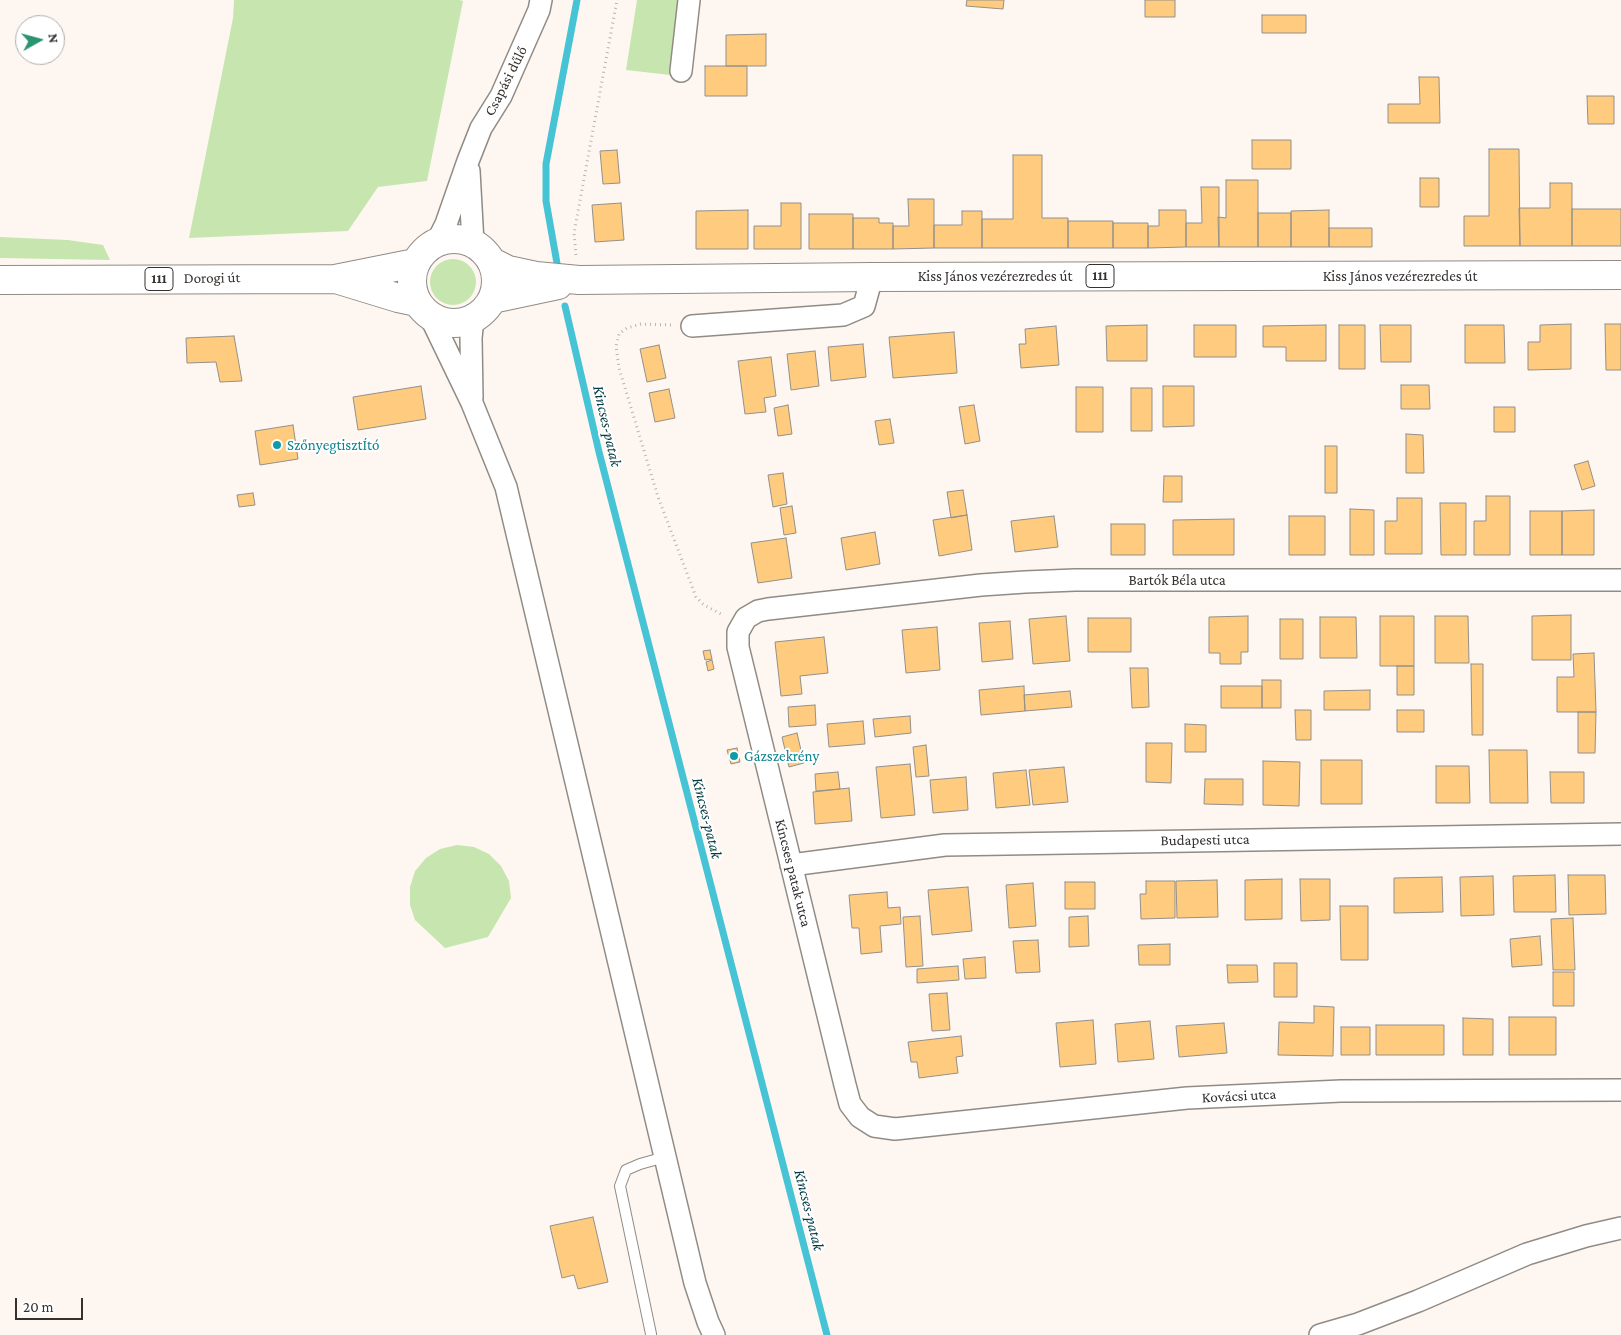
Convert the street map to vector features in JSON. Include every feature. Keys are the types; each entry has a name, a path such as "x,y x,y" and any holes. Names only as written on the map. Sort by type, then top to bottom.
{"main road":[{"name":"111","path":"436,242 461,239 482,252"},
{"path":"423,309 412,289 411,276 415,263 424,250 436,242"},
{"path":"473,318 484,310 492,299 496,285 496,274 482,252"},
{"name":"Kiss János vezérezredes út","path":"482,252 508,270 535,283"},
{"name":"Dorogi út","path":"0,280 335,279 415,263"},
{"name":"Kiss János vezérezredes út","path":"492,299 535,283 579,280 872,277 1621,275"},
{"name":"Dorogi út","path":"335,279 398,298 423,309"},
{"name":"111","path":"423,309 440,321 451,323 473,318"}],"street":[{"name":"Csapási dűlő","path":"436,242 446,224 481,128 501,96 539,10 541,0"},
{"path":"681,71 689,0"},
{"name":"Csapási dűlő","path":"468,161 482,252"},
{"path":"692,326 843,315 864,306 872,277"},
{"path":"423,309 472,403 506,487 695,1283 714,1335"},
{"path":"472,403 471,338 473,318"},
{"name":"Bartók Béla utca","path":"741,626 746,618 768,609 981,585 1025,582 1075,580 1621,580"},
{"name":"Kincses patak utca","path":"741,626 738,632 738,647 845,1085 850,1104 860,1117"},
{"name":"Budapesti utca","path":"791,865 945,845 1621,834"},
{"name":"Kovácsi utca","path":"860,1117 874,1126 895,1129 1187,1098 1341,1091 1621,1090"},
{"path":"1320,1335 1358,1324 1410,1304 1527,1254 1586,1236 1621,1228"}],"lane":[{"path":"651,1334 620,1186 626,1170 665,1157"}],"path":[{"path":"574,233 617,0"},
{"path":"692,326 641,324 627,328 619,334 616,346 619,368 658,496 696,597 704,605 741,626"}],"green space":[{"path":"234,0 463,1 427,181 378,187 348,231 189,238 233,18"},
{"path":"637,0 681,0 670,75 626,70"},
{"path":"0,237 68,240 103,245 110,260 0,258"},
{"path":"453,259 466,263 472,269 476,282 472,295 466,301 453,305 440,301 434,295 430,282 434,269 440,263"},
{"path":"457,845 474,847 489,854 501,866 509,881 511,898 488,937 445,948 415,920 410,905 410,887 415,871 426,858 440,849"}],"building":[{"path":"967,0 1004,0 1003,9 966,6"},
{"path":"1145,0 1175,0 1175,17 1145,17"},
{"path":"1262,15 1306,15 1306,33 1262,33"},
{"path":"766,34 766,66 726,66 726,35"},
{"path":"705,66 747,66 747,96 705,96"},
{"path":"1419,77 1439,77 1440,123 1388,123 1388,104 1420,104"},
{"path":"1587,96 1614,96 1614,124 1588,124"},
{"path":"1252,140 1291,140 1291,169 1252,169"},
{"path":"1489,149 1519,149 1520,246 1464,246 1464,216 1489,216"},
{"path":"617,150 620,183 603,184 600,151"},
{"path":"1013,155 1042,155 1042,218 1068,218 1068,248 982,248 982,219 1013,219"},
{"path":"1420,178 1439,178 1439,207 1420,207"},
{"path":"1226,180 1258,180 1258,247 1219,247 1218,217 1226,218"},
{"path":"1550,183 1572,183 1572,246 1520,246 1519,208 1550,208"},
{"path":"1201,187 1219,187 1219,247 1186,247 1186,223 1202,223"},
{"path":"908,199 934,199 934,248 893,249 893,226 909,226"},
{"path":"621,203 624,240 595,242 592,205"},
{"path":"781,203 801,203 801,249 754,249 754,226 781,226"},
{"path":"1572,209 1621,209 1621,246 1572,246"},
{"path":"748,210 748,249 696,249 696,211"},
{"path":"1159,210 1186,210 1186,247 1148,248 1148,226 1159,226"},
{"path":"1329,210 1329,247 1291,247 1291,211"},
{"path":"962,211 982,211 982,248 934,248 934,225 962,225"},
{"path":"1258,213 1291,213 1291,247 1258,247"},
{"path":"809,214 853,214 853,249 809,249"},
{"path":"853,218 879,218 879,223 893,223 893,249 853,249"},
{"path":"1068,221 1113,221 1113,248 1068,248"},
{"path":"1113,223 1148,223 1148,248 1113,248"},
{"path":"1329,228 1372,228 1372,247 1329,247"},
{"path":"1571,324 1571,369 1528,370 1528,342 1540,342 1540,325"},
{"path":"1605,324 1621,324 1621,370 1606,370"},
{"path":"1147,325 1147,361 1107,361 1106,326"},
{"path":"1194,325 1236,325 1236,357 1194,357"},
{"path":"1326,325 1326,361 1286,361 1286,347 1263,347 1263,326"},
{"path":"1339,325 1365,325 1365,369 1339,369"},
{"path":"1380,325 1411,325 1411,362 1381,362"},
{"path":"1465,325 1504,325 1505,363 1465,363"},
{"path":"1056,326 1059,365 1021,368 1019,344 1026,344 1025,329"},
{"path":"954,332 957,373 893,378 889,337"},
{"path":"234,336 242,381 220,382 216,362 187,363 186,338"},
{"path":"863,344 866,377 831,381 828,347"},
{"path":"659,345 666,378 647,382 640,349"},
{"path":"815,351 819,386 791,390 787,354"},
{"path":"771,357 776,396 764,398 766,412 745,414 738,361"},
{"path":"1401,385 1429,385 1430,409 1401,409"},
{"path":"421,386 426,419 358,430 353,397"},
{"path":"1163,386 1194,386 1194,426 1163,427"},
{"path":"1076,387 1103,387 1103,432 1076,432"},
{"path":"1131,388 1152,388 1152,431 1131,431"},
{"path":"669,389 675,418 655,422 649,393"},
{"path":"788,405 792,434 778,436 774,408"},
{"path":"974,405 980,441 965,444 959,407"},
{"path":"1494,407 1515,407 1515,432 1494,432"},
{"path":"890,419 894,443 879,445 875,421"},
{"name":"SzőnyegtisztÍtó","path":"293,425 298,459 260,465 255,431"},
{"path":"1406,434 1423,435 1424,473 1406,473"},
{"path":"1325,446 1337,446 1337,493 1325,493"},
{"path":"1588,461 1595,486 1582,490 1574,465"},
{"path":"783,473 787,504 773,507 768,475"},
{"path":"1164,476 1182,476 1182,502 1163,502"},
{"path":"963,490 967,515 951,518 947,492"},
{"path":"253,493 255,505 239,507 237,495"},
{"path":"1486,496 1510,496 1510,555 1474,555 1474,521 1486,521"},
{"path":"1397,498 1422,498 1422,554 1385,554 1385,521 1397,521"},
{"path":"1440,503 1466,503 1466,555 1441,555"},
{"path":"792,506 796,533 784,535 780,508"},
{"path":"1350,509 1374,510 1374,555 1350,555"},
{"path":"1594,510 1594,555 1562,555 1562,511"},
{"path":"1530,511 1562,511 1562,555 1530,555"},
{"path":"967,515 972,550 939,556 933,520"},
{"path":"1054,516 1058,547 1015,552 1011,521"},
{"path":"1289,516 1325,516 1325,555 1289,555"},
{"path":"1234,519 1234,555 1173,555 1173,520"},
{"path":"1111,524 1145,524 1145,555 1111,555"},
{"path":"875,532 880,564 846,570 841,538"},
{"path":"786,538 792,578 758,583 751,543"},
{"path":"1571,615 1571,660 1532,660 1532,616"},
{"path":"1066,616 1070,661 1033,664 1029,619"},
{"path":"1248,616 1248,652 1241,652 1241,664 1220,664 1220,653 1209,653 1209,617"},
{"path":"1380,616 1414,616 1414,666 1380,666"},
{"path":"1435,616 1468,616 1469,663 1435,663"},
{"path":"1320,617 1356,617 1357,658 1320,658"},
{"path":"1088,618 1131,618 1131,652 1088,652"},
{"path":"1280,619 1303,619 1303,659 1280,659"},
{"path":"1010,621 1013,659 982,662 979,623"},
{"path":"937,627 940,670 906,673 902,630"},
{"path":"824,637 828,673 800,676 802,694 781,696 775,642"},
{"path":"710,650 712,659 705,660 703,651"},
{"path":"1594,653 1596,712 1557,712 1557,677 1574,677 1573,654"},
{"path":"712,660 714,669 708,671 706,662"},
{"path":"1471,664 1483,664 1483,735 1472,735"},
{"path":"1397,666 1414,666 1414,695 1397,695"},
{"path":"1130,668 1148,668 1149,707 1132,708"},
{"path":"1262,680 1281,680 1281,708 1262,708"},
{"path":"1024,686 1025,711 981,715 979,690"},
{"path":"1221,686 1262,686 1262,708 1221,708"},
{"path":"1370,690 1370,710 1324,710 1324,691"},
{"path":"1070,691 1072,707 1025,711 1024,695"},
{"path":"815,705 816,725 789,727 788,707"},
{"path":"1295,710 1311,710 1311,740 1296,740"},
{"path":"1397,710 1424,710 1424,732 1397,732"},
{"path":"1578,712 1596,712 1595,753 1578,753"},
{"path":"910,716 911,733 875,737 873,719"},
{"path":"863,721 865,744 829,747 827,724"},
{"path":"1185,724 1206,725 1206,752 1185,752"},
{"path":"797,733 804,763 789,767 782,737"},
{"path":"1146,743 1172,743 1171,783 1146,782"},
{"path":"926,745 929,776 916,777 913,747"},
{"name":"Gázszekrény","path":"737,748 740,762 731,764 727,750"},
{"path":"1489,750 1527,750 1528,803 1490,803"},
{"path":"1321,760 1362,760 1362,804 1321,804"},
{"path":"1263,761 1300,762 1299,806 1263,805"},
{"path":"910,764 915,815 881,818 876,767"},
{"path":"1436,766 1469,766 1470,803 1436,803"},
{"path":"1064,767 1068,802 1033,805 1029,770"},
{"path":"1026,770 1030,805 996,808 993,773"},
{"path":"838,772 840,789 816,791 815,774"},
{"path":"1550,772 1584,772 1584,803 1551,803"},
{"path":"966,777 968,810 933,813 930,780"},
{"path":"1205,779 1243,779 1243,805 1204,804"},
{"path":"849,788 852,821 815,824 813,792"},
{"path":"1555,875 1556,912 1514,912 1513,876"},
{"path":"1568,875 1605,875 1606,914 1569,915"},
{"path":"1493,876 1494,915 1461,916 1460,877"},
{"path":"1442,877 1443,912 1394,913 1394,878"},
{"path":"1282,879 1282,919 1245,920 1245,880"},
{"path":"1300,879 1330,879 1330,920 1301,921"},
{"path":"1217,880 1218,917 1177,918 1176,881"},
{"path":"1146,881 1175,881 1175,918 1141,919 1140,894 1146,894"},
{"path":"1065,882 1095,882 1095,909 1065,909"},
{"path":"1033,883 1036,926 1009,928 1006,885"},
{"path":"968,887 972,931 932,935 928,890"},
{"path":"887,892 888,908 900,907 901,924 880,926 882,952 861,954 859,928 852,928 849,895"},
{"path":"1340,906 1368,906 1368,960 1341,960"},
{"path":"920,916 923,966 906,967 903,917"},
{"path":"1088,916 1089,946 1069,947 1069,917"},
{"path":"1573,918 1575,970 1553,970 1551,919"},
{"path":"1540,936 1542,965 1512,967 1510,939"},
{"path":"1038,940 1040,972 1016,973 1013,941"},
{"path":"1170,944 1170,965 1139,965 1138,945"},
{"path":"985,957 986,978 965,979 963,959"},
{"path":"1274,963 1297,963 1297,997 1274,997"},
{"path":"1227,965 1257,965 1258,982 1228,983"},
{"path":"958,966 959,980 917,983 917,969"},
{"path":"1553,972 1574,972 1574,1006 1553,1006"},
{"path":"947,993 950,1030 932,1031 929,994"},
{"path":"1314,1006 1334,1007 1333,1056 1278,1055 1279,1022 1314,1023"},
{"path":"1509,1017 1556,1017 1556,1055 1509,1055"},
{"path":"1463,1018 1493,1019 1493,1055 1463,1055"},
{"path":"1093,1020 1096,1064 1060,1067 1056,1023"},
{"path":"1150,1021 1154,1059 1118,1062 1115,1024"},
{"path":"1224,1023 1227,1053 1179,1057 1176,1026"},
{"path":"1376,1025 1444,1025 1444,1055 1376,1055"},
{"path":"1341,1027 1370,1027 1370,1055 1341,1055"},
{"path":"961,1036 963,1056 956,1057 958,1073 919,1078 917,1062 911,1062 908,1042"},
{"path":"593,1217 608,1282 578,1289 574,1275 562,1278 550,1226"}],"waterway":[{"name":"Kincses-patak","path":"558,269 546,201 546,164 577,0"},
{"name":"Kincses-patak","path":"565,306 599,452 827,1335"}],"place":[{"name":"SzőnyegtisztÍtó","path":"277,445"},
{"name":"Gázszekrény","path":"734,756"}]}
